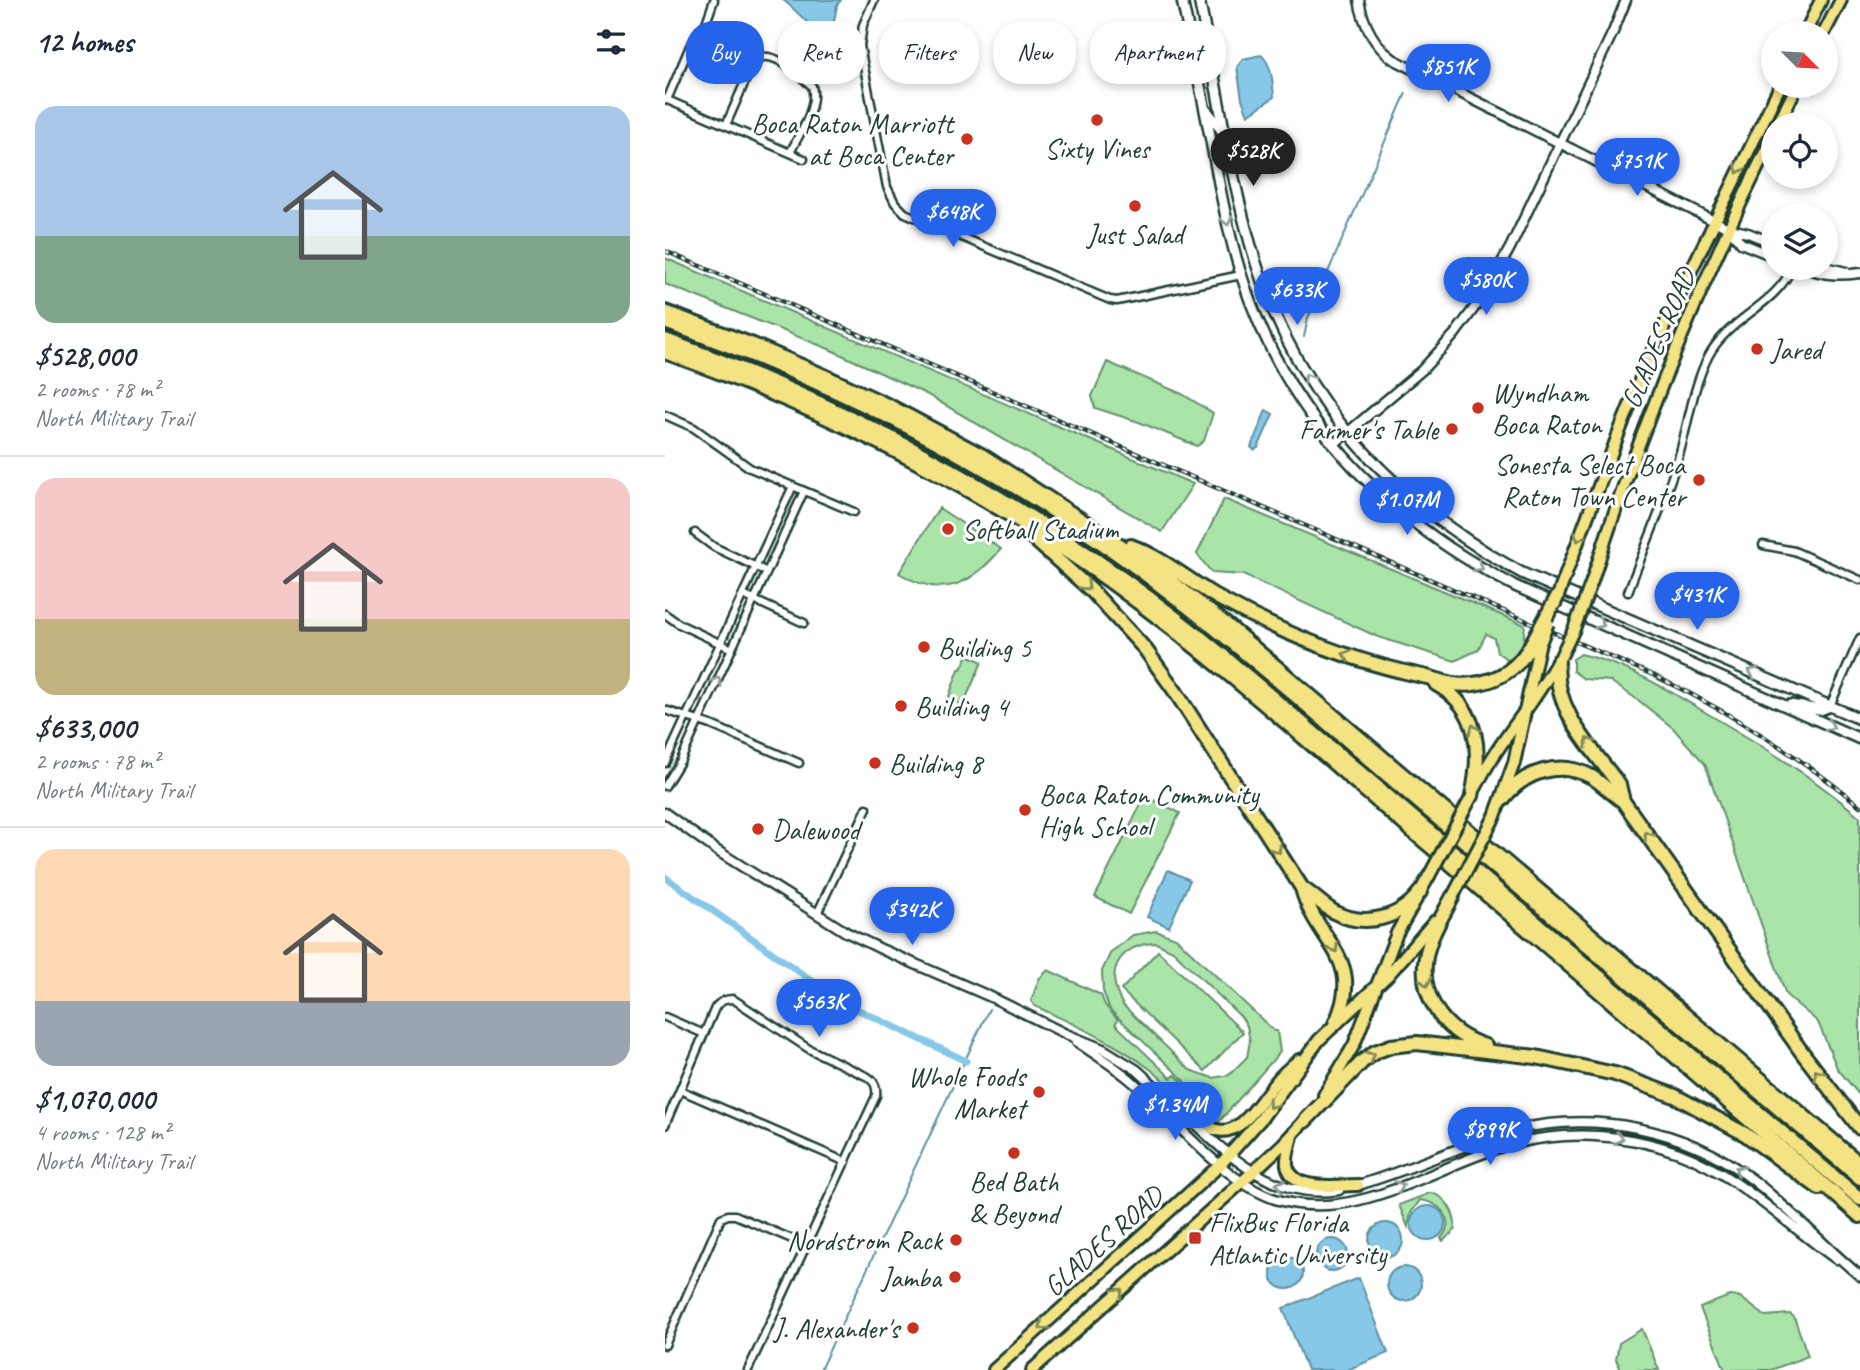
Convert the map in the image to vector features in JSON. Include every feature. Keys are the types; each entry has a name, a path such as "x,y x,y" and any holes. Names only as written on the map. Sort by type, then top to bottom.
{"highway":[{"path":"665,312 799,364 891,407 1006,469 1149,564 1228,626 1860,1164"},
{"path":"665,322 783,368 903,425 996,476 1102,543 1188,607 1265,670 1860,1178"},
{"path":"665,340 799,393 911,447 1000,497 1116,574 1227,659 1857,1208"},
{"path":"665,352 749,384 842,425 922,465 998,509 1096,572 1204,653 1857,1208"},
{"path":"998,509 1073,573 1137,640 1175,691 1302,888 1306,904 1337,952 1343,969 1345,996 1335,1024"},
{"path":"1104,535 1145,551 1220,599 1290,633 1350,656 1454,684 1484,682 1513,668 1536,645 1557,597"},
{"path":"1559,659 1557,678 1563,704 1619,785 1623,800"},
{"path":"1413,674 1448,692 1470,717 1477,737 1478,751 1472,796"},
{"path":"1502,800 1524,778 1544,771 1565,769 1594,779 1623,800 1808,1060 1860,1128"},
{"path":"1302,888 1336,913 1366,920 1400,911 1420,892"},
{"path":"1453,896 1427,950 1424,970 1428,991 1437,1012 1456,1032 1476,1043 1507,1054"},
{"path":"1305,1121 1361,1062 1385,1048 1417,1043 1507,1054 1592,1068 1675,1096 1745,1133 1812,1184 1857,1208"}],"main road":[{"path":"1182,0 1227,220 1241,275 1280,364 1299,396 1334,444 1370,486 1435,540 1479,568 1860,739"},
{"path":"1199,0 1251,247 1272,307 1305,375 1347,434 1383,474 1417,504 1488,555 1534,579 1860,719"},
{"path":"1811,21 1821,0"},
{"path":"1830,21 1841,0"},
{"name":"GLADES ROAD","path":"1557,597 1637,386 1774,98"},
{"path":"1204,107 1227,138"},
{"path":"1210,139 1232,161"},
{"name":"GLADES ROAD","path":"1032,1370 1292,1135 1326,1093 1348,1057 1397,933 1494,754 1559,659 1574,629 1664,376 1761,162"},
{"name":"GLADES ROAD","path":"994,1370 1229,1156 1268,1110 1312,1049 1411,951 1453,896 1502,800 1514,763 1536,645"},
{"path":"1772,701 1816,710 1830,706"},
{"path":"1170,1100 1214,1129 1221,1132 1229,1130 1251,1113 1282,1074 1312,1049"},
{"path":"1292,1135 1287,1164 1292,1176 1314,1184 1358,1185"}],"street":[{"path":"714,0 666,99 804,159"},
{"path":"874,0 863,25 860,46 887,187 895,203 905,213 1111,300 1117,301 1241,275"},
{"path":"1359,0 1364,19 1377,44 1390,57 1730,229 1761,238"},
{"path":"1334,444 1422,370 1444,348 1469,316 1502,263 1626,0"},
{"path":"726,125 754,61 762,56 772,56 812,86 814,91 813,105 790,153"},
{"path":"1730,229 1741,243 1761,251"},
{"path":"1838,270 1856,274"},
{"path":"1838,276 1856,274"},
{"path":"1628,592 1675,465 1695,390 1710,355 1733,325 1775,294 1784,280"},
{"path":"665,415 694,428 750,468 854,512"},
{"path":"665,763 793,486"},
{"path":"665,786 681,760 804,491"},
{"path":"695,533 714,547 767,572"},
{"path":"1763,545 1789,549 1860,580"},
{"path":"743,595 804,623"},
{"path":"665,614 679,624 732,649"},
{"path":"1830,706 1860,638"},
{"path":"665,710 687,716 799,763"},
{"path":"817,914 867,808"},
{"path":"665,813 716,850 868,943 1118,1057 1170,1100 1229,1156 1269,1181 1306,1191 1321,1192 1358,1185 1480,1141 1526,1128 1576,1123 1638,1128 1686,1142 1731,1165 1793,1213 1858,1274"},
{"path":"665,1125 713,1013 719,1002 726,999 733,999 809,1049 874,1081 877,1089 876,1097 748,1370"},
{"path":"665,1017 704,1034"},
{"path":"1066,1034 1129,1078 1220,1165 1258,1192 1277,1199 1304,1205 1333,1205 1366,1199 1490,1151 1528,1140 1579,1135 1630,1140 1678,1153 1712,1169 1858,1274"},
{"path":"680,1090 846,1162"},
{"path":"665,1345 717,1224 728,1215 735,1215 806,1245"}],"green space":[{"path":"665,258 1193,484 1162,532 926,394 829,349 665,284"},
{"path":"1107,362 1182,394 1213,413 1204,441 1197,446 1139,422 1095,408 1092,396"},
{"path":"1224,499 1525,625 1523,645 1509,661 1497,652 1494,638 1486,634 1478,650 1455,661 1378,637 1243,575 1212,573 1197,554"},
{"name":"Softball Stadium","path":"939,508 1001,549 967,580 942,587 929,586 899,573"},
{"path":"1581,654 1629,670 1674,694 1784,761 1860,817 1860,1096 1837,1068 1818,1022 1786,995 1705,764 1673,728 1638,700 1610,681 1584,679 1573,671 1573,659"},
{"path":"968,655 982,662 963,705 948,699 959,669"},
{"path":"1145,796 1180,813 1129,914 1095,897"},
{"path":"1156,931 1176,938 1277,1031 1280,1052 1217,1124 1137,1059 1094,1034 1035,1006 1031,1001 1039,979 1048,970 1101,995 1105,1005 1118,1020 1115,1024 1171,1078 1175,1075 1184,1083 1185,1081 1110,1010 1103,991 1102,971 1111,952 1133,935","holes":["1156,943 1173,951 1247,1026 1250,1041 1247,1057 1229,1075 1213,1078 1190,1070 1123,1005 1117,993 1115,972 1124,955 1132,949"]},
{"path":"1158,951 1243,1032 1205,1071 1121,990"},
{"path":"1430,1193 1446,1202 1454,1218 1455,1230 1443,1241 1441,1238 1446,1231 1447,1219 1440,1208 1420,1200 1411,1213 1408,1227 1399,1205"},
{"path":"1729,1296 1740,1297 1765,1316 1790,1314 1794,1317 1808,1356 1771,1370 1725,1370 1700,1308"},
{"path":"1642,1329 1659,1370 1621,1370 1616,1359 1619,1343"}],"water":[{"path":"783,0 841,0 837,5 834,21 807,21"},
{"path":"1261,55 1270,69 1274,97 1248,115 1242,99 1237,67 1243,59"},
{"path":"1266,410 1273,414 1258,448 1254,450 1251,447"},
{"path":"1168,870 1190,880 1169,927 1147,917"},
{"path":"1428,1206 1440,1211 1445,1223 1440,1235 1428,1240 1416,1235 1411,1223 1416,1211"},
{"path":"1386,1223 1398,1228 1403,1240 1398,1252 1386,1257 1374,1252 1369,1240 1374,1228"},
{"path":"1332,1239 1344,1243 1348,1255 1344,1267 1332,1271 1320,1267 1316,1255 1320,1243"},
{"path":"1287,1257 1299,1261 1303,1273 1299,1285 1287,1289 1275,1285 1271,1273 1275,1261"},
{"path":"1404,1267 1416,1272 1421,1284 1416,1296 1404,1301 1392,1296 1387,1284 1392,1272"},
{"path":"1359,1278 1388,1353 1347,1370 1307,1370 1283,1308"}],"waterway":[{"path":"1304,337 1308,318 1406,93"},
{"path":"665,877 842,1002 966,1061"},
{"path":"820,1370 989,1009"}],"railway":[{"path":"665,251 1653,675 1760,734 1860,806"}],"place":[{"name":"Sixty Vines","path":"1097,120"},
{"name":"Boca Raton Marriott at Boca Center","path":"967,139"},
{"name":"Just Salad","path":"1135,206"},
{"name":"Jared","path":"1757,349"},
{"name":"Wyndham Boca Raton","path":"1478,408"},
{"name":"Farmer's Table","path":"1452,429"},
{"name":"Sonesta Select Boca Raton Town Center","path":"1699,480"},
{"name":"Softball Stadium","path":"948,529"},
{"name":"Building 5","path":"924,647"},
{"name":"Building 4","path":"901,706"},
{"name":"Building 8","path":"875,763"},
{"name":"Boca Raton Community High School","path":"1025,810"},
{"name":"Dalewood","path":"758,829"},
{"name":"Whole Foods Market","path":"1039,1092"},
{"name":"Bed Bath & Beyond","path":"1014,1153"},
{"name":"FlixBus Florida Atlantic University","path":"1195,1238"},
{"name":"Nordstrom Rack","path":"956,1240"},
{"name":"Jamba","path":"955,1277"},
{"name":"J. Alexander's","path":"913,1328"}]}
